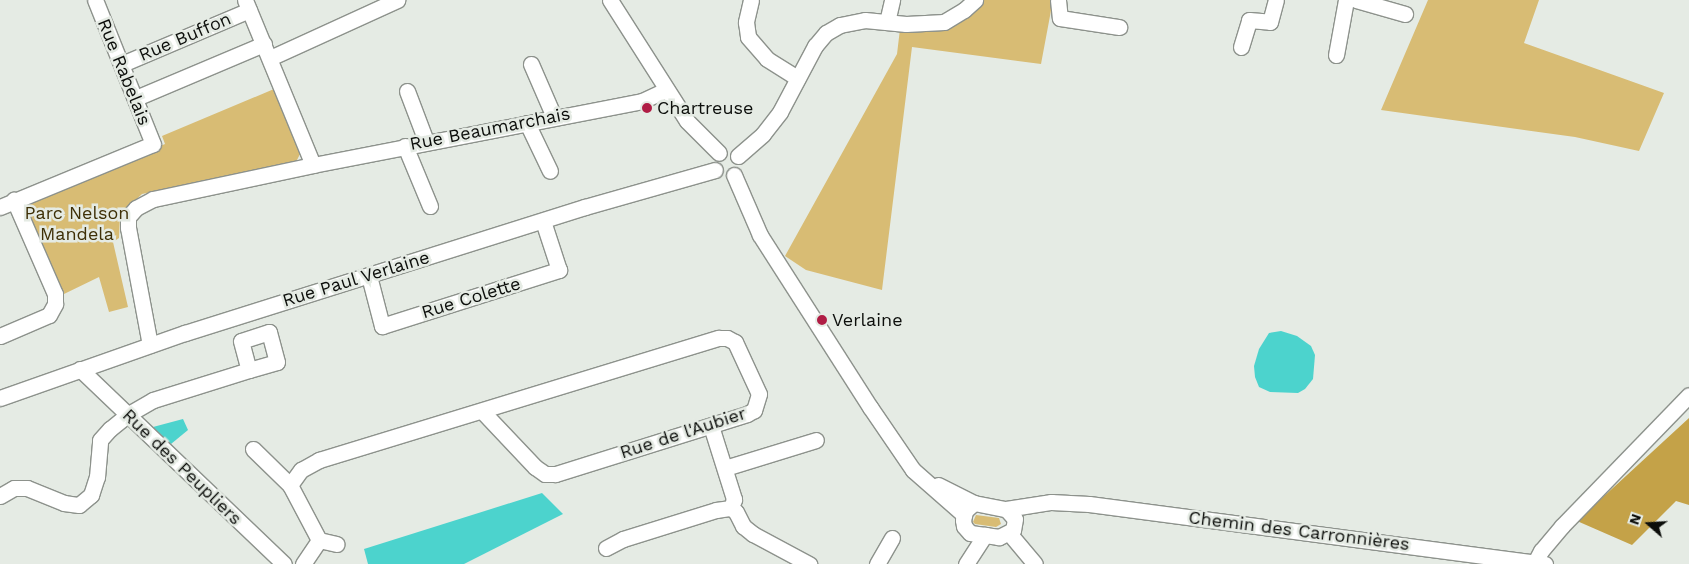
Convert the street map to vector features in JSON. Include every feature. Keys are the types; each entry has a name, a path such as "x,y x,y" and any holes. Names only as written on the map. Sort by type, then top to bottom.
{"street":[{"name":"Rue Rabelais","path":"14,200 153,144 95,0"},
{"path":"270,58 397,0"},
{"path":"610,0 688,122 719,154"},
{"path":"751,0 746,22 748,38 768,58 798,78"},
{"path":"887,22 892,0"},
{"path":"738,156 764,134 780,112 815,46 826,33 840,25 865,20 906,24 944,22 964,10 975,0"},
{"path":"1058,0 1060,18 1119,27"},
{"path":"1241,47 1249,20 1270,22 1276,0"},
{"path":"1336,55 1346,0"},
{"path":"1356,0 1405,14"},
{"name":"Rue Buffon","path":"122,64 247,5"},
{"path":"247,5 313,165"},
{"path":"136,98 264,44"},
{"path":"531,64 554,117"},
{"name":"Rue Beaumarchais","path":"150,345 128,228 128,217 136,208 153,200 426,141 642,101 666,90"},
{"path":"407,91 426,141"},
{"path":"527,123 550,171"},
{"path":"405,146 430,206"},
{"path":"731,151 738,156 739,168 734,175 722,176 715,170 714,161 719,154 731,151"},
{"name":"Rue Paul Verlaine","path":"0,398 150,345 544,220 715,170"},
{"path":"734,175 748,212 775,260 809,309 870,407 913,470 969,509 1002,526 1035,564"},
{"path":"0,207 14,200 55,294 55,304 49,315 0,336"},
{"name":"Rue Colette","path":"369,276 382,326 561,275 544,220"},
{"name":"Rue de l'Aubier","path":"290,485 301,470 319,460 719,338 727,338 735,342 759,394 754,410 747,414 554,474 545,474 535,467 482,411"},
{"name":"Rue des Peupliers","path":"80,369 284,564"},
{"path":"0,496 14,488 27,488 64,502 79,505 91,495 97,477 100,440 127,414 153,400 248,370"},
{"path":"1538,563 1562,526 1689,396"},
{"path":"711,426 734,499 731,508"},
{"path":"724,468 816,440"},
{"path":"253,449 290,485 319,540 337,544"},
{"name":"Chemin des Carronnières","path":"1002,526 1051,502 1105,506 1538,563"},
{"path":"606,548 623,539 716,510 731,508 736,512 747,530 809,564"},
{"path":"969,509 964,526 970,533"},
{"path":"970,533 1002,526"},
{"path":"966,564 1002,526"},
{"path":"1002,526 1026,564"},
{"path":"961,564 970,533"},
{"path":"877,564 892,538"},
{"path":"303,564 319,540"}],"green space":[{"path":"983,0 1053,0 1041,64 912,47 882,290 806,270 785,256 897,54 900,29 916,32 939,28"},
{"path":"1428,0 1539,0 1524,43 1664,93 1639,151 1575,137 1381,110"},
{"name":"Parc Nelson Mandela","path":"274,89 301,152 296,162 142,194 120,215 119,238 113,242 128,307 109,312 99,277 64,294 28,217 28,208 32,199 165,144 162,136"},
{"path":"976,515 999,518 1001,524 996,527 975,524 973,522"}],"shaded area":[{"path":"1689,418 1689,505 1676,501 1632,545 1577,521"}],"water":[{"path":"1281,331 1297,336 1311,346 1315,355 1313,379 1305,389 1298,393 1270,392 1259,387 1255,377 1254,366 1259,349 1269,333"},
{"path":"183,419 188,430 171,444 153,427"},
{"path":"542,493 563,514 464,564 368,564 364,549"}],"place":[{"name":"Chartreuse","path":"647,108"},
{"name":"Verlaine","path":"822,320"}]}
